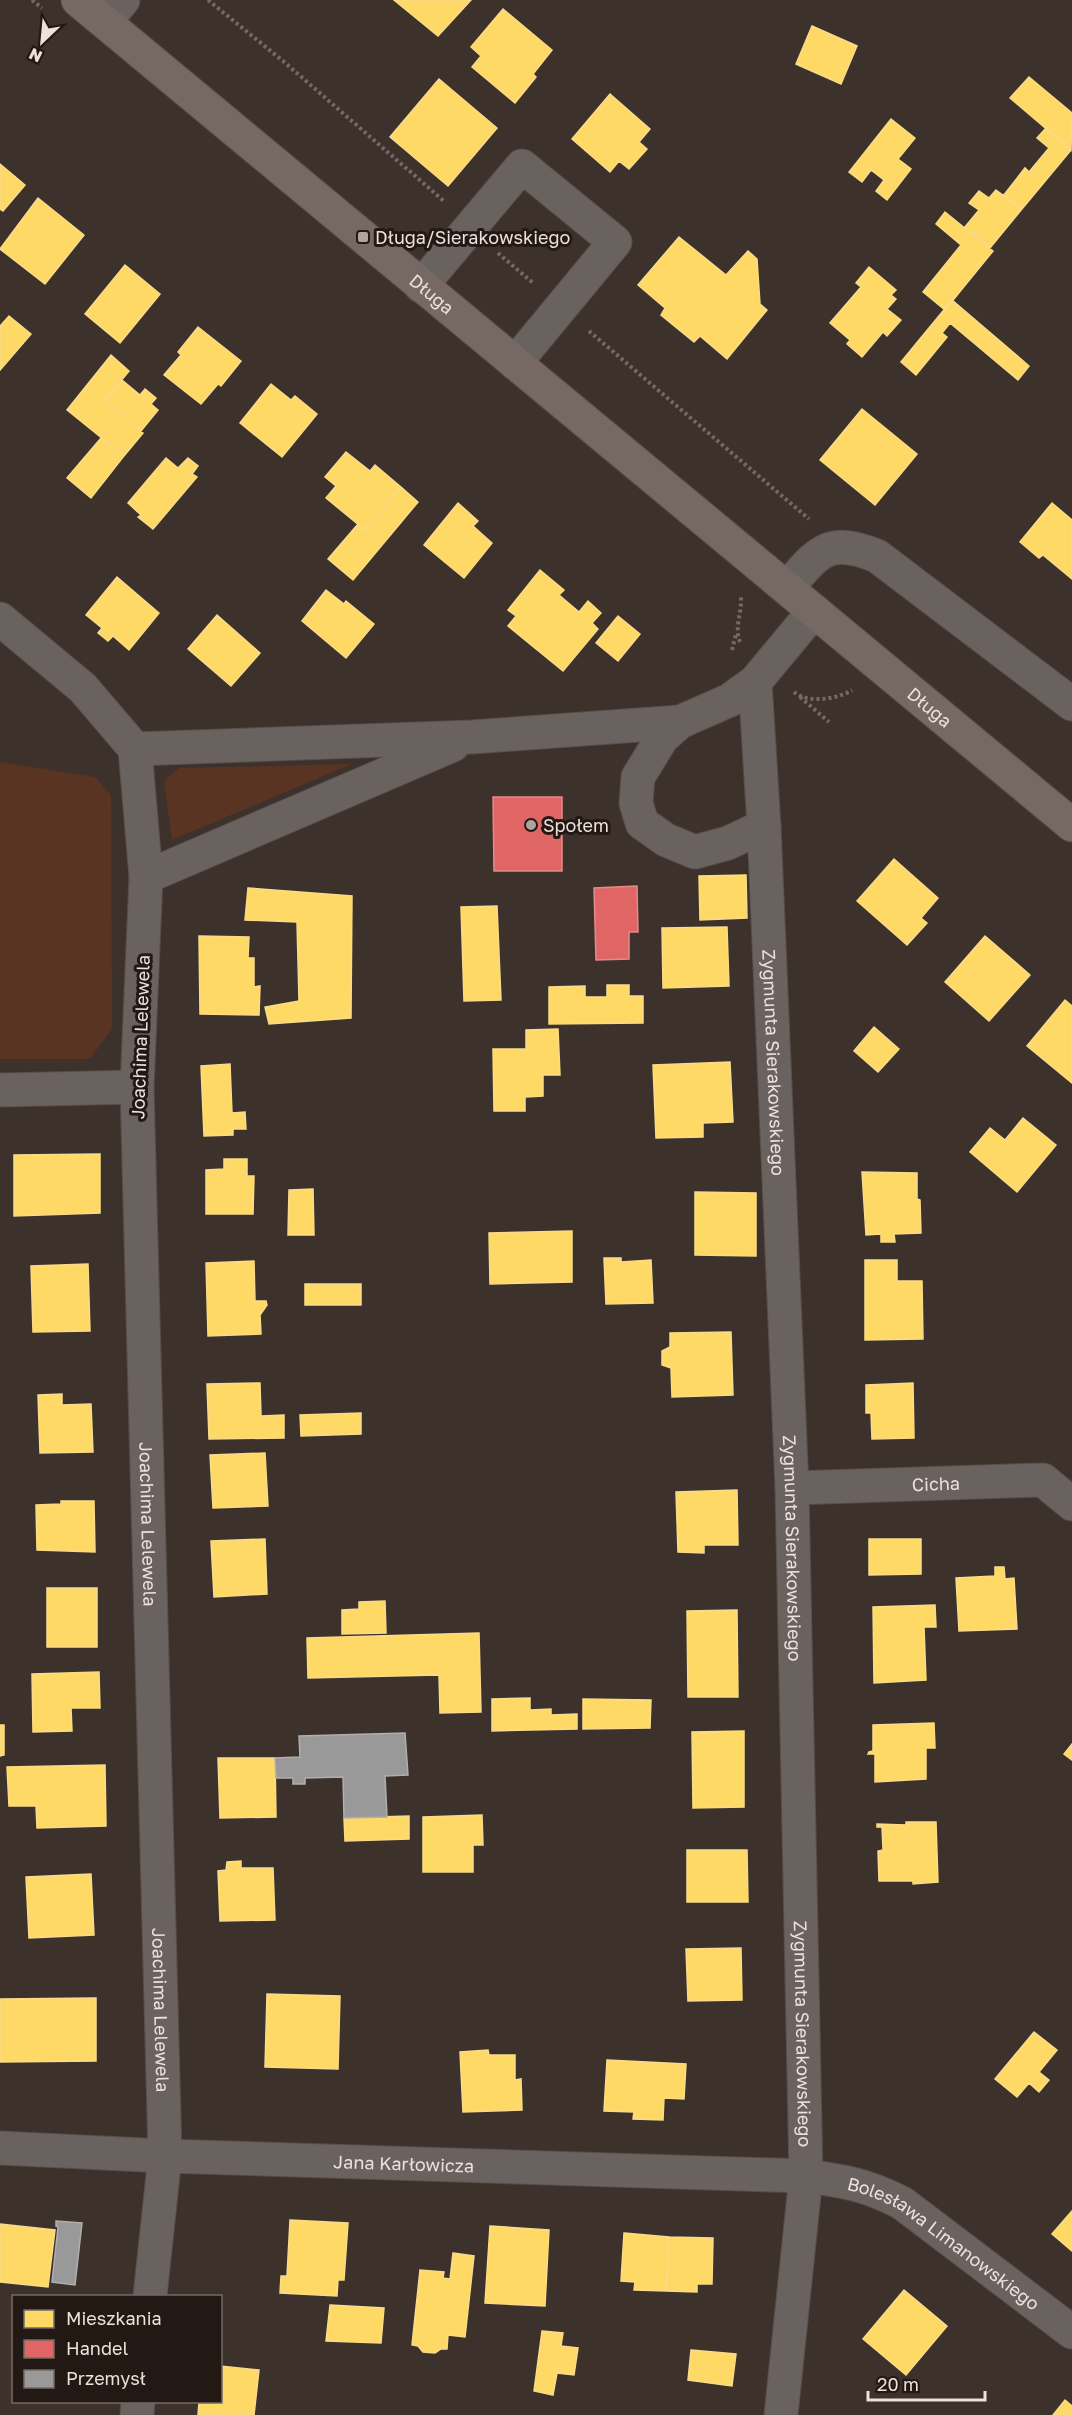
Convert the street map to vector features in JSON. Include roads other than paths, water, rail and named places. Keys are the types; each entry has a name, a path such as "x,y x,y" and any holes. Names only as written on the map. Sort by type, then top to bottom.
{"main road":[{"name":"Długa","path":"78,0 114,11 421,286 1072,825"}],"street":[{"path":"421,286 522,166 606,234 615,242 515,363"},
{"path":"787,588 816,554 838,548 856,548 877,556 1072,704"},
{"path":"764,826 728,843 695,852 666,840 642,823 636,803 638,777 662,738 681,722 730,700 755,682 814,611"},
{"path":"0,619 83,688 135,749 472,737 681,722"},
{"name":"Zygmunta Sierakowskiego","path":"755,682 764,826 792,1488 806,2176 781,2415"},
{"path":"146,877 472,737"},
{"name":"Joachima Lelewela","path":"135,749 146,877 137,1087 165,2156 150,2295"},
{"path":"0,1090 137,1087"},
{"name":"Cicha","path":"792,1488 1043,1480 1072,1504"},
{"name":"Jana Karłowicza","path":"0,2148 165,2156 806,2176"},
{"name":"Bolesława Limanowskiego","path":"806,2176 875,2189 902,2203 1072,2332"}],"place":[{"name":"Długa/Sierakowskiego","path":"363,237"},
{"name":"Społem","path":"531,825"}]}
